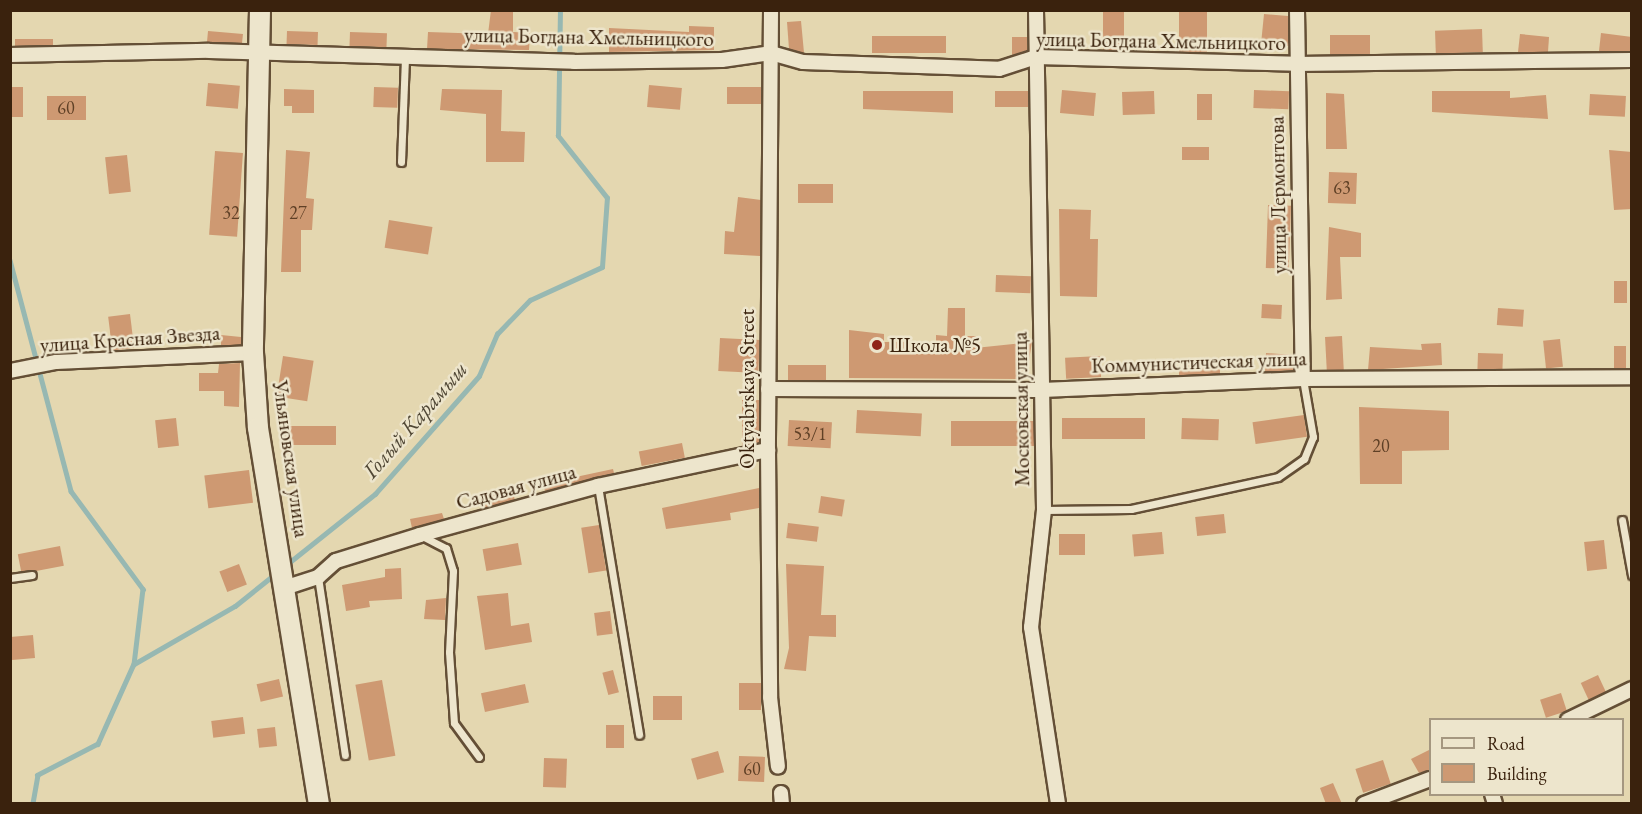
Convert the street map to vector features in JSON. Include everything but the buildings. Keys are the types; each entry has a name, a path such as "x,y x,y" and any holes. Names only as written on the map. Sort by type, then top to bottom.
{"street":[{"name":"Ульяновская улица","path":"260,10 253,352 258,428 319,804"},
{"name":"Oktyabrskaya Street","path":"771,10 768,389 770,697 778,767"},
{"name":"Московская улица","path":"1036,10 1044,510 1031,627 1058,804"},
{"name":"улица Лермонтова","path":"1297,10 1296,64 1303,379"},
{"name":"улица Богдана Хмельницкого","path":"10,55 260,52 529,58 574,62 722,60 771,53 803,62 999,69 1036,57 1296,64 1632,60"},
{"name":"улица Красная Звезда","path":"10,370 56,362 253,352"},
{"name":"Коммунистическая улица","path":"768,389 1042,390 1303,379 1632,377"},
{"name":"Садовая улица","path":"284,588 318,577 336,561 420,535 598,486 768,450"},
{"path":"1572,718 1632,689"},
{"path":"1364,804 1429,780"}],"lane":[{"path":"401,162 405,55"},
{"path":"1044,510 1131,509 1278,477 1304,459 1313,437 1303,379"},
{"path":"598,486 639,735"},
{"path":"1622,520 1632,575"},
{"path":"420,535 446,548 453,571 449,652 454,723 479,757"},
{"path":"10,578 32,575"},
{"path":"318,577 345,755"}],"waterway":[{"name":"Голый Карамыш","path":"286,565 375,494 479,376 497,334 530,300 602,267 607,198 558,136 560,10"},
{"name":"Голый Карамыш","path":"10,260 71,491 143,589 134,664 98,744 38,775 33,804"},
{"name":"Голый Карамыш","path":"134,664 235,606 275,574"}],"place":[{"name":"Школа №5","path":"877,345"}]}
